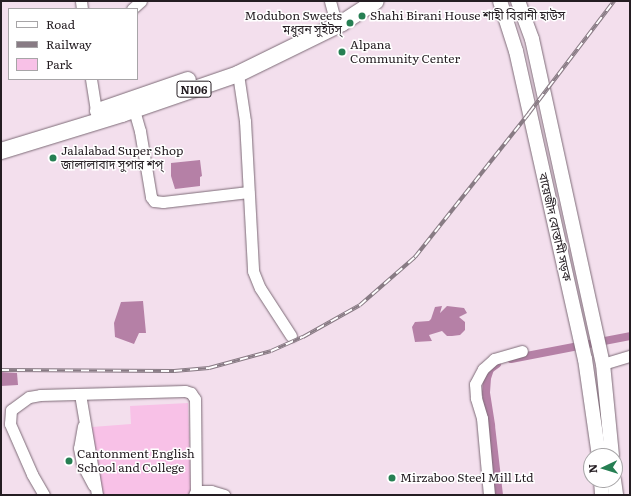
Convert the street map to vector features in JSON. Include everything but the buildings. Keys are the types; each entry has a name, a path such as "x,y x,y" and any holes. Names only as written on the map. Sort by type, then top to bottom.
{"highway":[{"name":"N106","path":"1,141 96,112 221,69 276,46 332,8 359,1"},
{"name":"N106","path":"1,151 134,110 238,74 342,23 376,1"}],"main road":[{"name":"বায়েজীদ বোস্তামী সড়ক","path":"500,1 516,51 585,359 598,448"},
{"name":"বায়েজীদ বোস্তামী সড়ক","path":"518,1 532,39 602,360 611,448"}],"street":[{"path":"133,8 141,1"},
{"path":"238,74 245,121 253,271 260,288 291,336"},
{"path":"91,80 96,112"},
{"path":"134,110 140,131 151,197 154,200 163,202 248,192"},
{"path":"489,495 482,418 476,398 475,384 483,369 494,358 522,351"},
{"path":"602,360 630,356"},
{"path":"44,495 32,474 10,424 11,410 29,397 40,395 185,391 191,393 195,399 195,493 211,491 224,495"},
{"path":"80,394 96,492"}],"green space":[{"path":"188,403 191,495 101,494 92,427 131,424 130,406"}],"shaded area":[{"path":"200,160 202,176 200,177 200,186 175,189 171,176 171,163"},
{"path":"143,301 146,333 139,333 134,344 115,337 114,323 121,302"},
{"path":"442,306 440,313 447,306 464,308 467,313 459,317 465,322 465,330 460,335 452,336 447,336 442,331 429,335 432,341 415,342 412,327 415,322 429,321 435,307"},
{"path":"1,372 17,373 18,385 1,386"}],"waterway":[{"path":"511,359 630,336"},
{"path":"497,364 490,369 487,378 486,393 499,495"}],"railway":[{"path":"1,370 174,371 209,368 271,351 303,337 360,305 415,257 529,113 614,1"}],"place":[{"name":"Shahi Birani House শাহী বিরানী হাউস","path":"362,16"},
{"name":"Modubon Sweets মধুবন সুইটস্","path":"350,23"},
{"name":"Alpana Community Center","path":"342,52"},
{"name":"Jalalabad Super Shop জালালাবাদ সুপার শপ্","path":"53,158"},
{"name":"Cantonment English School and College","path":"69,461"},
{"name":"Mirzaboo Steel Mill Ltd","path":"392,478"}]}
